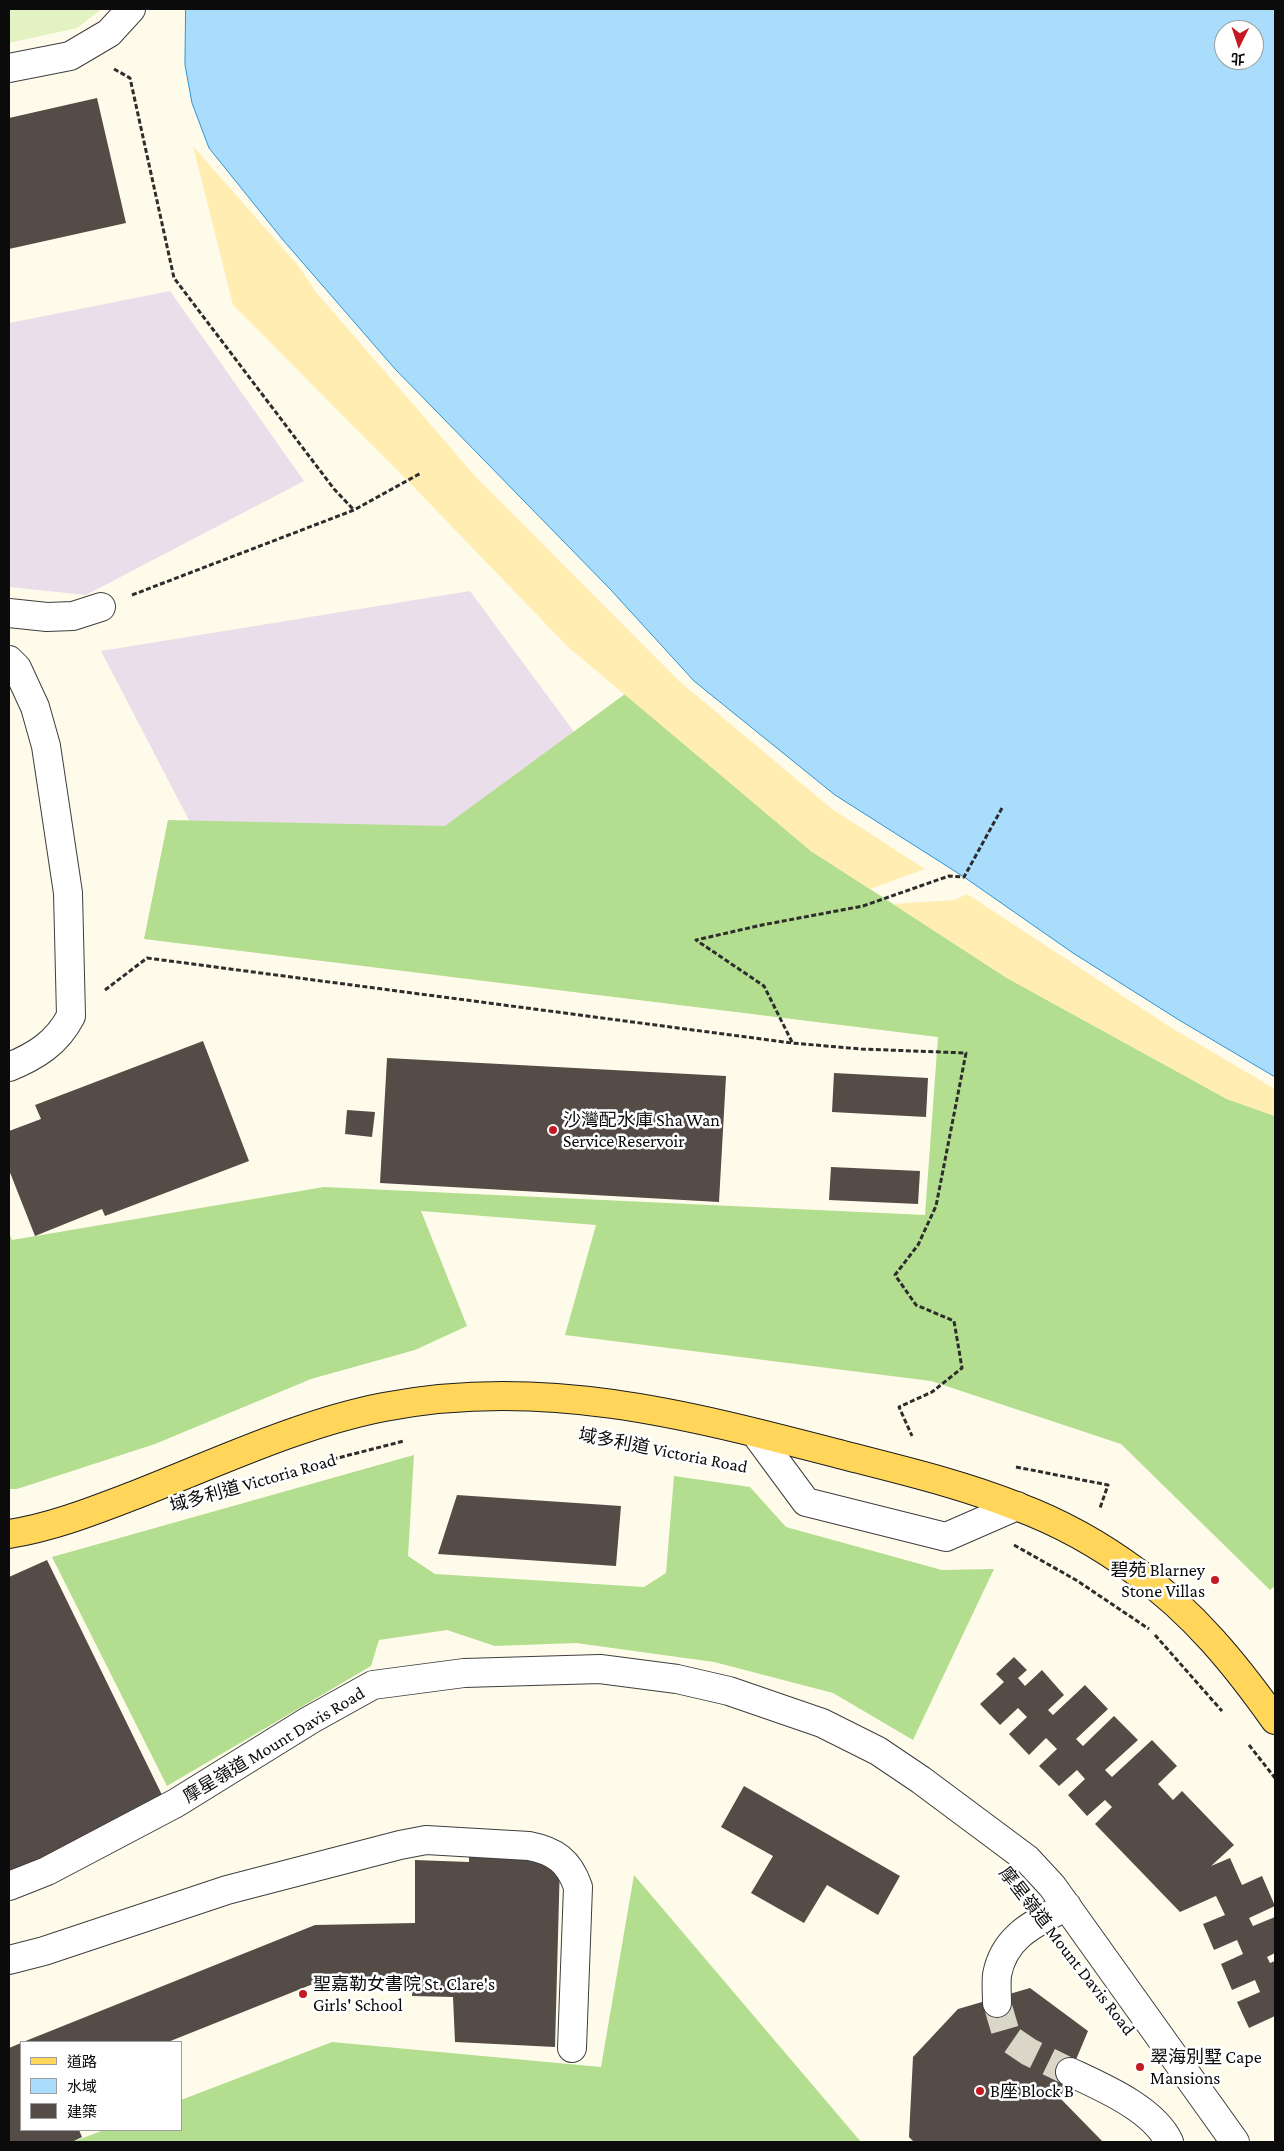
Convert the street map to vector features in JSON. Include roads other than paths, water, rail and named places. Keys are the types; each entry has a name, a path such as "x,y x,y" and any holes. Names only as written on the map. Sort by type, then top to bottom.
{"main road":[{"name":"域多利道 Victoria Road","path":"9,1534 50,1526 86,1514 326,1422 381,1408 430,1399 487,1395 590,1399 640,1407 821,1449 933,1479 1017,1506 1084,1539 1138,1572 1206,1632 1275,1718"}],"street":[{"path":"9,68 70,56 109,33 131,9"},
{"path":"9,613 47,617 73,616 101,606"},
{"path":"9,660 17,668 35,707 46,746 68,893 70,1016 63,1032 33,1057 9,1067"},
{"path":"755,1433 806,1502 946,1537 1017,1506"},
{"name":"摩星嶺道 Mount Davis Road","path":"9,1886 47,1871 176,1803 310,1720 373,1685 457,1674 600,1669 677,1679 729,1691 822,1723 878,1751 921,1780 1027,1859 1052,1886 1067,1906 1235,2142"},
{"path":"9,1960 44,1951 227,1890 400,1845 426,1840 529,1846 543,1849 562,1859 572,1872 578,1887 572,2048"},
{"path":"998,2003 997,1976 1003,1956 1017,1935 1067,1906"},
{"path":"1070,2072 1133,2105 1164,2131 1169,2142"}],"water":[{"path":"186,9 1275,9 1275,1077 1179,1020 1073,953 964,877 835,795 694,681 610,589 395,369 283,240 209,148 192,103 185,65"}],"tunnel":[{"path":"997,2003 1007,2037 1029,2052 1070,2072"}],"place":[{"name":"沙灣配水庫 Sha Wan Service Reservoir","path":"553,1130"},
{"name":"碧苑 Blarney Stone Villas","path":"1215,1580"},
{"name":"聖嘉勒女書院 St. Clare's Girls' School","path":"303,1994"},
{"name":"翠海別墅 Cape Mansions","path":"1140,2067"},
{"name":"B座 Block B","path":"980,2091"}]}
